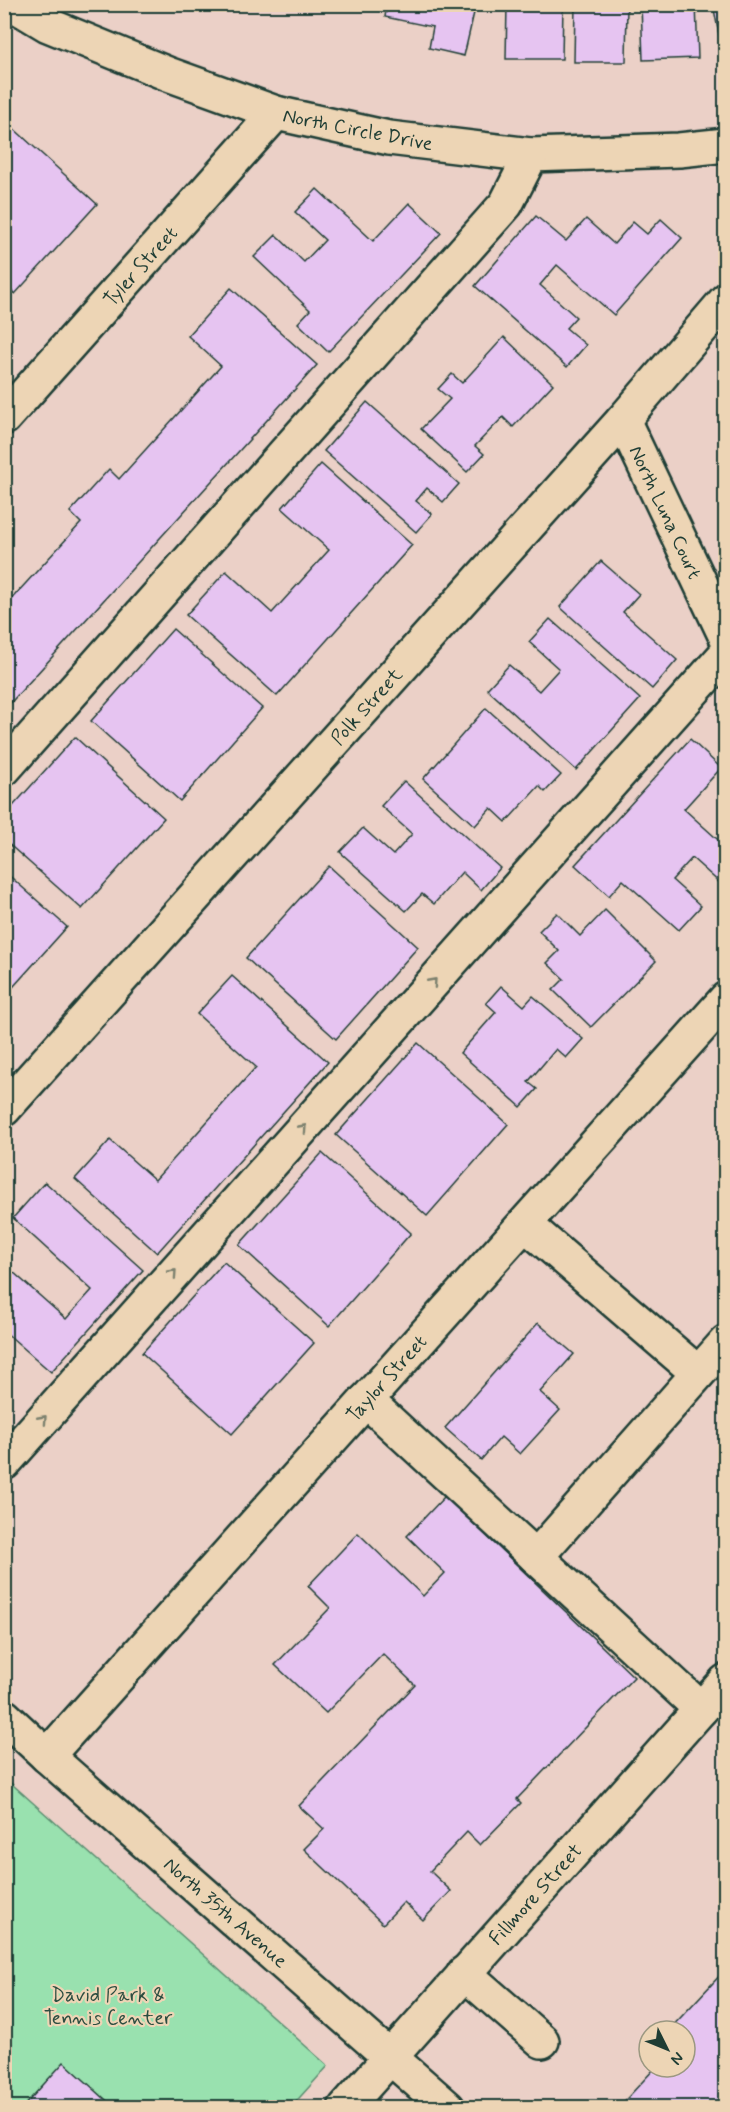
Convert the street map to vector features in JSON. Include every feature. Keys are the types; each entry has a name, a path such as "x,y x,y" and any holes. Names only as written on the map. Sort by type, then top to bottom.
{"street":[{"name":"North Circle Drive","path":"12,4 48,25 168,74 276,113 389,138 531,155 679,150 726,145"},
{"name":"Tyler Street","path":"4,418 276,113"},
{"path":"4,769 506,204 531,155"},
{"name":"Polk Street","path":"4,1109 622,420 726,300"},
{"name":"North Luna Court","path":"622,420 726,636"},
{"path":"4,1462 726,654"},
{"name":"Taylor Street","path":"47,1756 726,999"},
{"path":"525,1224 698,1373"},
{"path":"536,1557 726,1342"},
{"path":"366,1400 701,1709"},
{"name":"Fillmore Street","path":"345,2108 726,1682"},
{"name":"North 35th Avenue","path":"4,1716 448,2108"},
{"path":"464,1973 542,2041"}],"green space":[{"name":"David Park & Tennis Center","path":"4,1777 328,2066 291,2107 5,2107"}],"building":[{"path":"387,4 476,4 464,56 429,48 433,27 385,17"},
{"path":"507,4 563,4 562,59 506,59"},
{"path":"575,4 627,4 626,62 574,62"},
{"path":"641,4 696,4 698,58 643,60"},
{"path":"713,4 726,4 726,34 719,35"},
{"path":"12,127 97,204 15,294 4,284 4,135"},
{"path":"317,189 373,241 409,203 441,233 328,352 298,323 310,310 254,257 276,235 304,262 325,240 295,212"},
{"path":"536,216 566,241 586,219 614,244 633,222 647,234 661,219 682,238 614,315 557,265 540,285 576,317 566,328 586,345 567,367 475,286"},
{"path":"231,288 317,365 4,710 4,607 81,523 70,512 109,469 119,479 221,366 188,336"},
{"path":"504,337 553,384 513,427 503,417 475,446 484,454 467,472 421,429 450,399 438,389 452,374 462,383"},
{"path":"367,402 459,484 443,502 427,488 416,501 432,514 416,532 324,451"},
{"path":"321,464 412,545 277,696 186,615 226,571 272,613 329,550 282,508"},
{"path":"601,561 639,594 623,612 677,660 652,689 560,607"},
{"path":"550,619 640,699 576,770 487,689 509,665 539,691 559,669 529,642"},
{"path":"173,629 262,708 180,801 91,721"},
{"path":"486,708 561,775 545,792 539,786 506,822 491,808 475,826 423,779"},
{"path":"75,737 164,818 82,909 4,840 4,816"},
{"path":"690,739 721,768 684,809 726,847 726,880 721,884 692,858 672,880 701,906 679,930 623,880 609,896 575,865"},
{"path":"404,781 500,868 481,890 462,872 434,904 422,894 406,911 340,852 363,828 393,855 412,834 381,806"},
{"path":"329,866 418,947 336,1039 246,958"},
{"path":"4,871 67,927 4,997"},
{"path":"605,910 656,961 591,1027 553,990 564,979 547,963 559,951 539,931 557,913 580,936"},
{"path":"232,976 328,1062 157,1253 75,1179 110,1140 155,1180 256,1067 197,1014"},
{"path":"501,986 524,1006 533,996 583,1039 566,1058 556,1049 528,1082 537,1089 521,1107 460,1053 496,1012 486,1003"},
{"path":"418,1043 508,1124 427,1216 336,1135"},
{"path":"322,1153 411,1233 329,1326 239,1245"},
{"path":"45,1182 143,1270 51,1372 4,1331 4,1264 66,1319 92,1290 13,1218"},
{"path":"224,1262 314,1343 232,1434 142,1353"},
{"path":"538,1323 574,1354 540,1392 560,1410 520,1454 501,1437 481,1460 445,1428"},
{"path":"445,1496 634,1677 517,1799 521,1803 480,1845 467,1832 430,1871 451,1891 423,1920 404,1902 383,1924 304,1849 324,1829 299,1806 415,1685 383,1654 326,1713 275,1665 330,1608 308,1586 358,1533 423,1596 445,1573 407,1536"},
{"path":"726,1969 726,2108 618,2108 645,2079 697,2079 697,2019 679,2019"},
{"path":"64,2062 115,2108 22,2108"}]}
